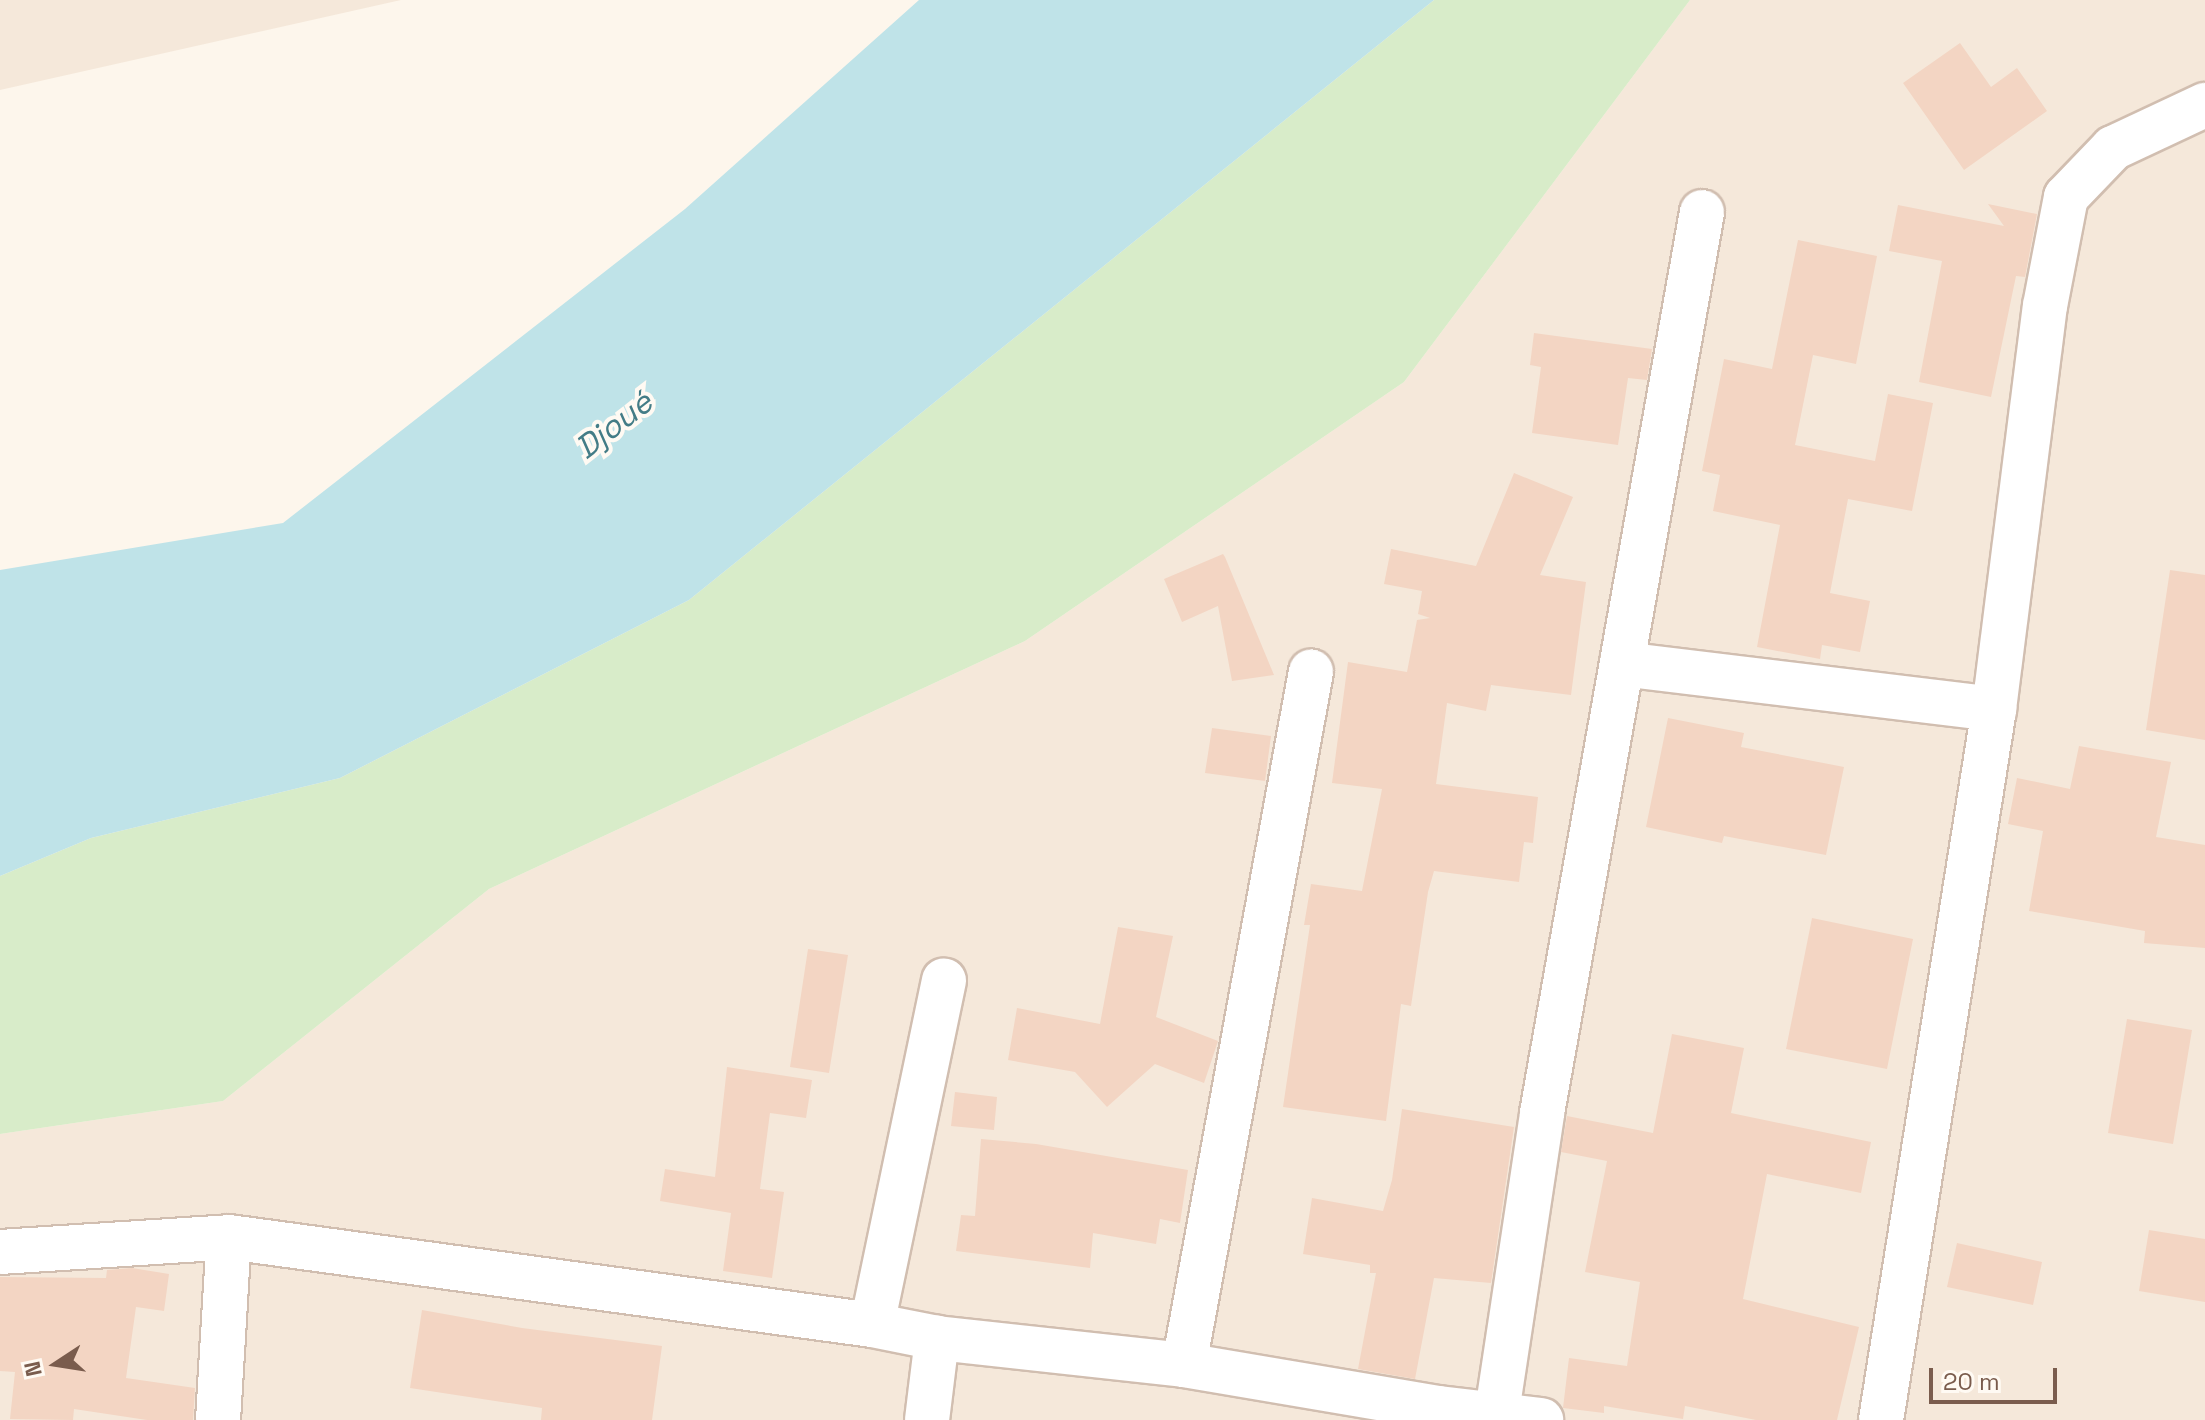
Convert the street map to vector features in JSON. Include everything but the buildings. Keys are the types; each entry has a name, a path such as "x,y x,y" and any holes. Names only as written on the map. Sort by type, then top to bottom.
{"street":[{"path":"1881,1420 1994,709 2045,306 2066,197 2113,148 2196,121"},
{"path":"1497,1412 1542,1113 1702,212"},
{"path":"1622,664 1994,709"},
{"path":"1184,1365 1311,672"},
{"path":"872,1325 944,980"},
{"path":"0,1252 229,1237 872,1325 937,1338 1184,1365 1440,1414 1497,1412 1541,1420"},
{"path":"218,1420 229,1237"},
{"path":"927,1420 937,1338"}],"shaded area":[{"path":"0,0 401,0 0,90"},
{"path":"1690,0 2205,0 2205,1420 0,1420 0,1134 223,1101 489,889 1025,641 1404,382"}],"green space":[{"path":"1434,0 1690,0 1404,382 1025,641 489,889 223,1101 0,1134 0,876 91,838 340,778 689,600"}],"water":[{"name":"Djoué","path":"919,0 1434,0 689,600 340,778 91,838 0,876 0,570 283,523 685,209"}]}
